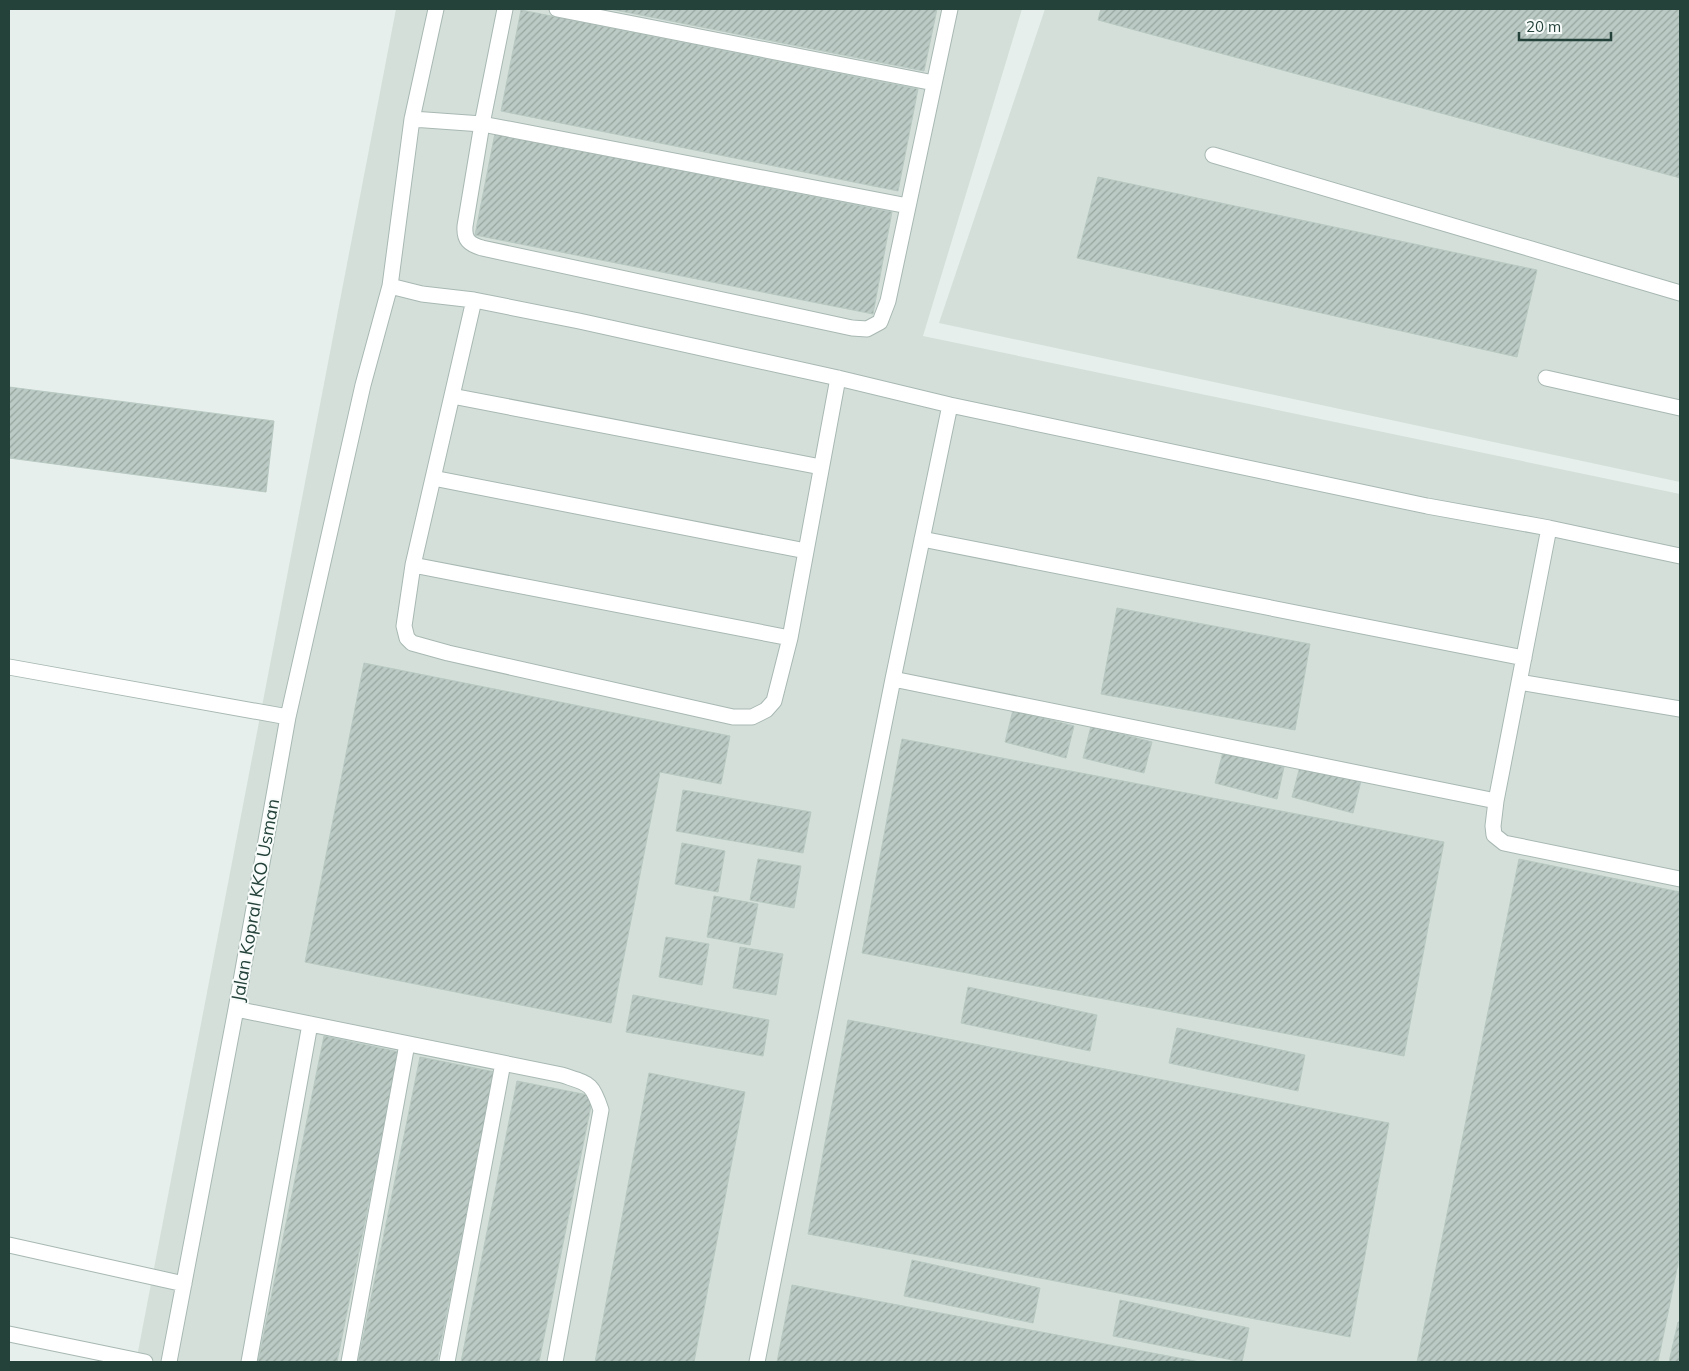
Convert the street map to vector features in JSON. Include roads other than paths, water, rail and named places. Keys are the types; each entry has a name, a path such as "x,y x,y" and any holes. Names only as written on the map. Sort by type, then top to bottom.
{"lane":[{"name":"Jalan Kopral KKO Usman","path":"169,1362 236,1009 288,717 363,385 390,286 412,119 436,9"},
{"path":"504,9 482,124 464,234 468,241 475,246 852,328 867,329 880,322 888,301 950,9"},
{"path":"557,9 934,83"},
{"path":"412,119 482,124 908,206"},
{"path":"1213,155 1680,293"},
{"path":"390,286 422,294 474,300 579,321 838,378 950,405 1427,506 1549,528 1680,556"},
{"path":"474,300 413,565 404,626 408,638 412,643 448,653 733,717 752,717 766,710 774,700 790,638 838,378"},
{"path":"1546,378 1680,408"},
{"path":"452,396 821,467"},
{"path":"757,1362 893,679 950,405"},
{"path":"433,478 806,551"},
{"path":"1549,528 1496,801 1493,826 1494,835 1504,842 1680,879"},
{"path":"922,539 1524,658"},
{"path":"413,565 790,638"},
{"path":"9,667 288,717"},
{"path":"893,679 1496,801"},
{"path":"1519,682 1680,709"},
{"path":"236,1009 562,1075 588,1084 596,1094 601,1110 555,1362"},
{"path":"249,1362 310,1024"},
{"path":"349,1362 407,1044"},
{"path":"447,1362 503,1064"},
{"path":"9,1245 184,1284"},
{"path":"9,1334 145,1362"}]}
